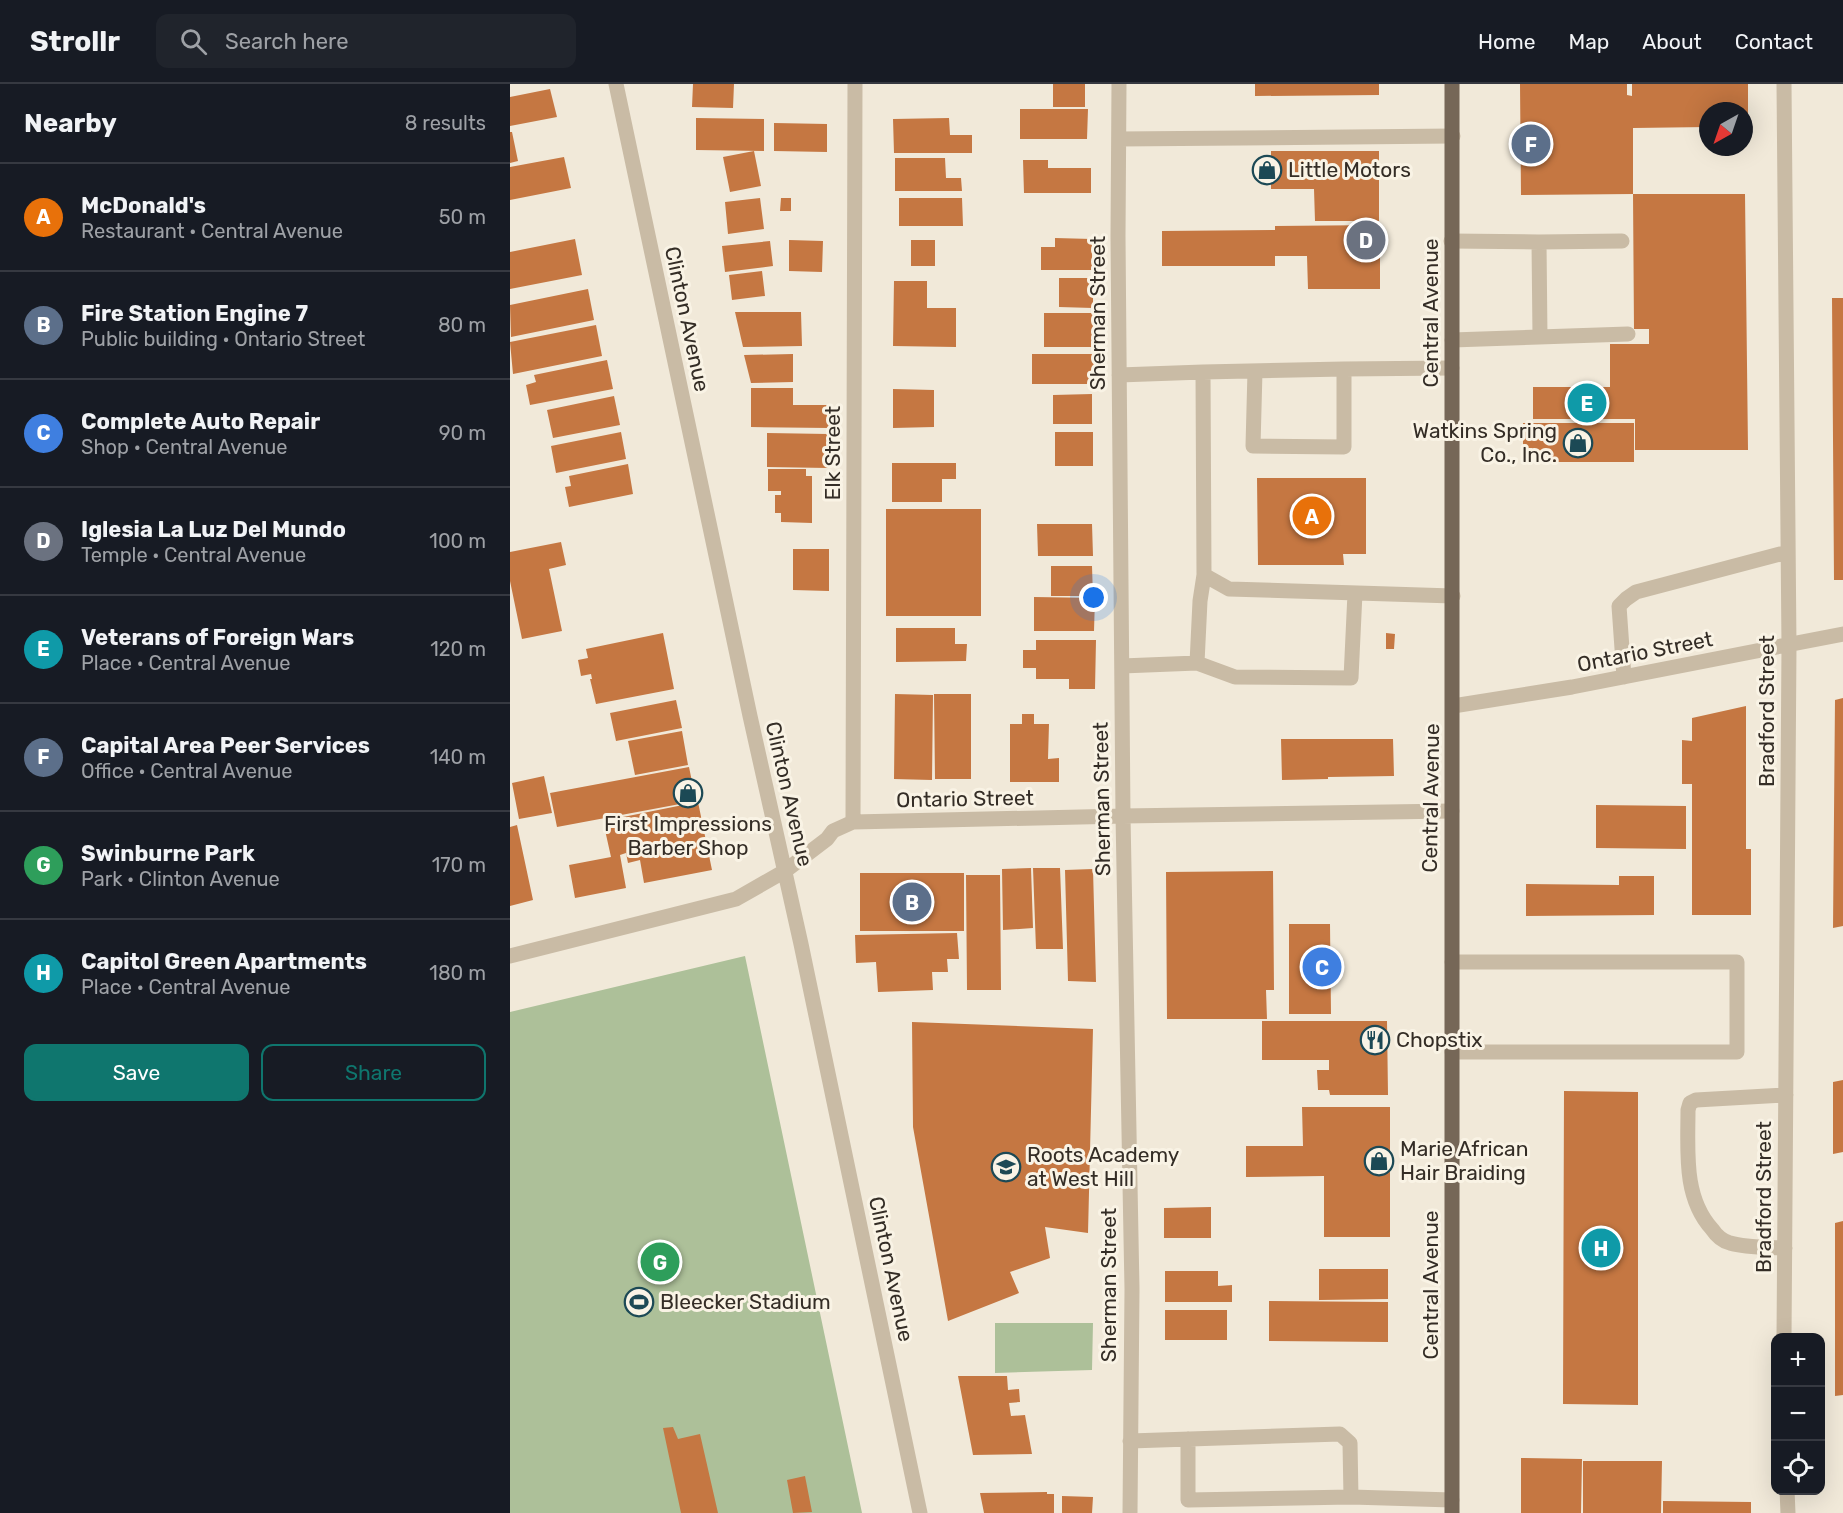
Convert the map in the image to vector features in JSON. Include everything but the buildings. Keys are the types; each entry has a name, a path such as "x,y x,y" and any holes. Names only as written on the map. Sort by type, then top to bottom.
{"main road":[{"name":"Central Avenue","path":"1452,84 1452,1507"}],"street":[{"name":"Clinton Avenue","path":"616,84 920,1513"},
{"name":"Elk Street","path":"853,822 855,84"},
{"name":"Sherman Street","path":"1119,84 1123,816 1132,1289 1130,1513"},
{"name":"Bradford Street","path":"1784,84 1789,646 1784,1333"},
{"path":"1119,139 1453,136"},
{"path":"1451,241 1622,242"},
{"path":"1539,242 1540,337"},
{"path":"1452,340 1628,334"},
{"path":"1119,375 1255,370 1452,368"},
{"path":"1255,370 1253,446 1344,447 1344,369"},
{"path":"1197,663 1200,601 1204,575 1203,372"},
{"path":"1624,677 1619,606 1626,599 1636,592 1788,552"},
{"path":"1204,575 1229,588 1453,596"},
{"path":"1122,666 1197,663 1235,677 1351,678 1355,593"},
{"name":"Ontario Street","path":"1453,706 1624,677 1843,634"},
{"name":"Ontario Street","path":"510,956 736,899 785,871 833,831 853,822 1452,811"},
{"path":"1452,962 1737,962 1737,1052 1452,1052"},
{"path":"1785,1248 1728,1243 1712,1230 1700,1215 1691,1190 1688,1110 1690,1103 1696,1100 1786,1095"},
{"path":"1130,1441 1340,1434 1350,1443 1351,1448 1351,1497"},
{"path":"1188,1439 1191,1509 1351,1497 1452,1507"},
{"path":"1787,1495 1788,1513"}],"green space":[{"name":"Bleecker Stadium","path":"745,956 862,1513 510,1513 510,1012"},
{"path":"995,1323 1093,1323 1092,1370 995,1373"}],"place":[{"name":"Capital Area Peer Services","path":"1531,144"},
{"name":"Little Motors","path":"1267,170"},
{"name":"Iglesia La Luz Del Mundo","path":"1366,240"},
{"name":"Veterans of Foreign Wars","path":"1587,403"},
{"name":"Watkins Spring Co., Inc.","path":"1578,443"},
{"name":"McDonald's","path":"1312,516"},
{"name":"First Impressions Barber Shop","path":"688,793"},
{"name":"Fire Station Engine 7","path":"912,902"},
{"name":"Complete Auto Repair","path":"1322,967"},
{"name":"Chopstix","path":"1375,1040"},
{"name":"Marie African Hair Braiding","path":"1379,1161"},
{"name":"Roots Academy at West Hill","path":"1006,1167"},
{"name":"Capitol Green Apartments","path":"1601,1248"},
{"name":"Swinburne Park","path":"660,1262"},
{"name":"Bleecker Stadium","path":"639,1302"}]}
